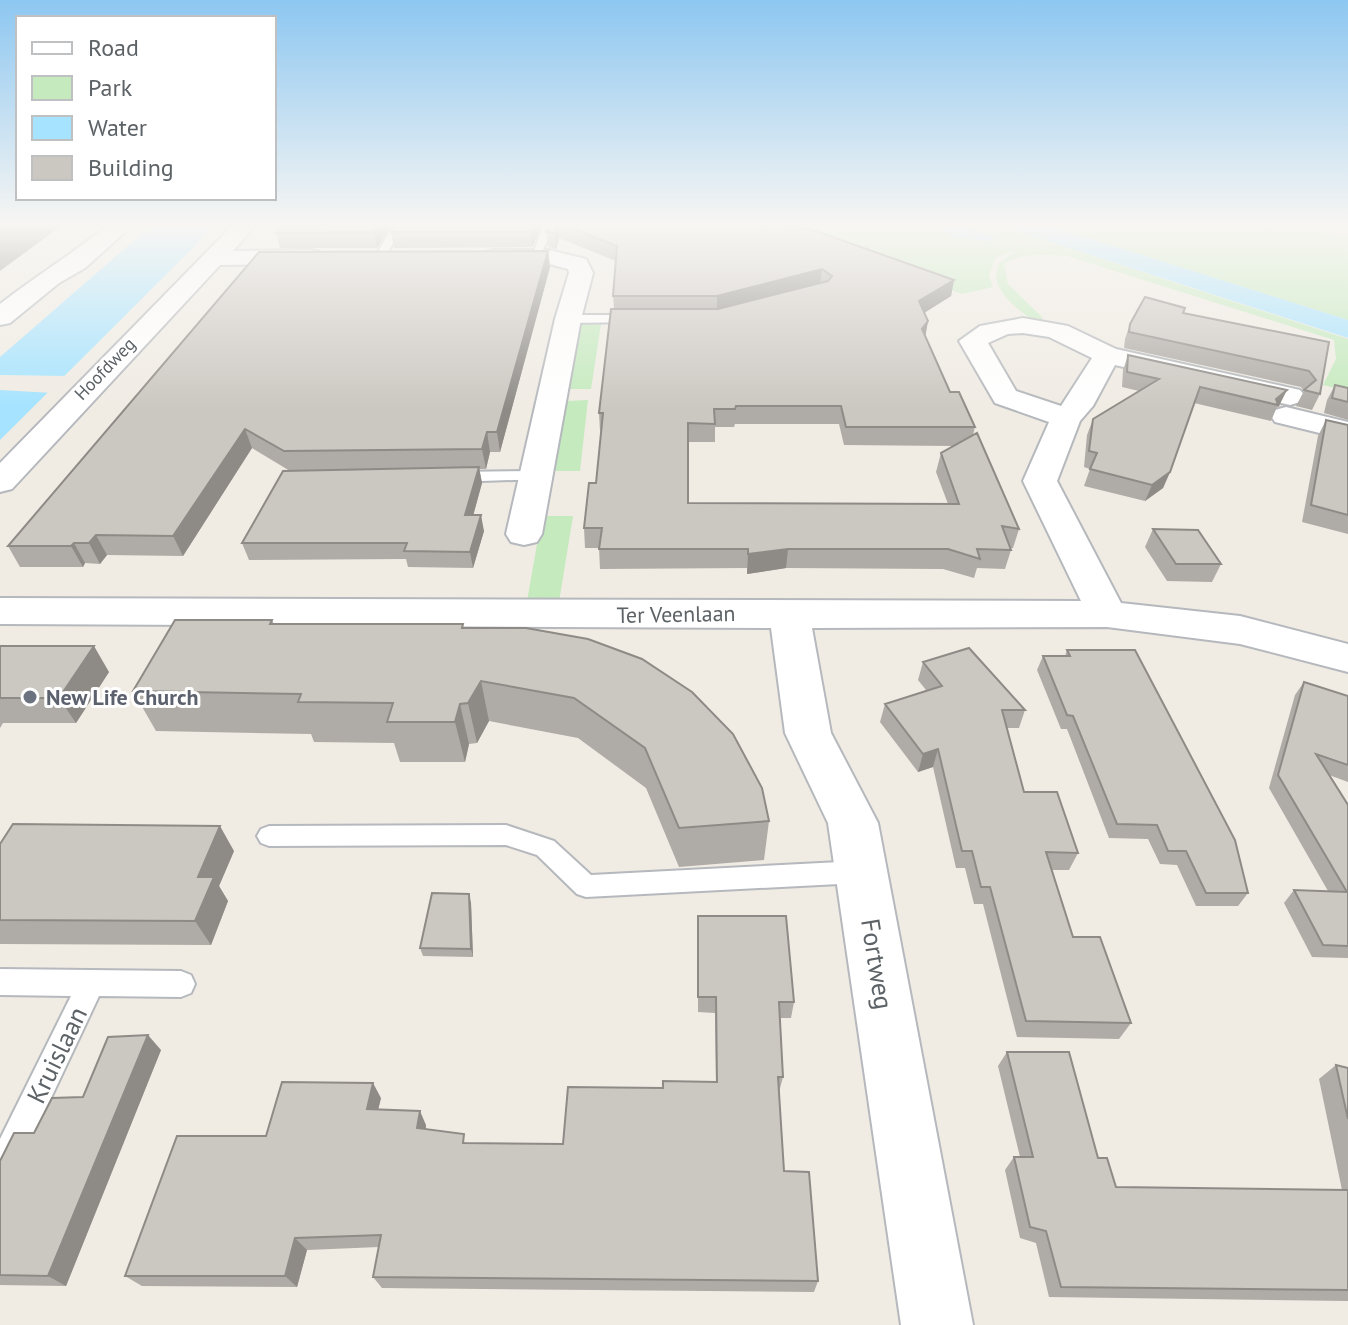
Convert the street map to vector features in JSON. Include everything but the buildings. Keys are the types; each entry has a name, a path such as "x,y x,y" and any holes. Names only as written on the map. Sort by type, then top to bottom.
{"street":[{"path":"0,317 40,286"},
{"path":"0,328 20,316 55,286"},
{"name":"Hoofdweg","path":"0,482 186,286"},
{"path":"524,534 577,286"},
{"path":"1066,418 1005,397 973,341 996,328 1028,325 1087,342 1107,355 1288,406 1348,431"},
{"path":"1107,355 1078,406 1066,418 1040,481 1107,614"},
{"name":"Ter Veenlaan","path":"0,611 567,615 789,612 1107,614 1240,630 1348,658"},
{"name":"Fortweg","path":"789,612 808,733 853,823 937,1325"}],"lane":[{"path":"568,319 653,319"},
{"path":"429,477 537,476"},
{"path":"269,836 506,835 545,848 586,886 861,872"},
{"name":"Kruislaan","path":"0,982 181,984"},
{"name":"Kruislaan","path":"0,1172 92,982"}],"green space":[{"path":"940,286 993,287 962,294"},
{"path":"999,286 1010,286 1043,318 1039,322 1027,316 1003,294"},
{"path":"1162,286 1185,286 1348,339 1348,391 1323,385 1336,359 1334,340"},
{"path":"1240,286 1348,286 1348,320"},
{"path":"601,324 591,389 565,389 577,325"},
{"path":"588,400 580,471 551,471 566,401"},
{"path":"542,516 573,516 559,602 527,601"}],"water":[{"path":"82,286 155,286 0,440 0,357"},
{"path":"1186,286 1240,286 1348,320 1348,338"}],"pier":[{"path":"0,375 71,376 53,393 0,390"}],"place":[{"name":"New Life Church","path":"30,697"}]}
